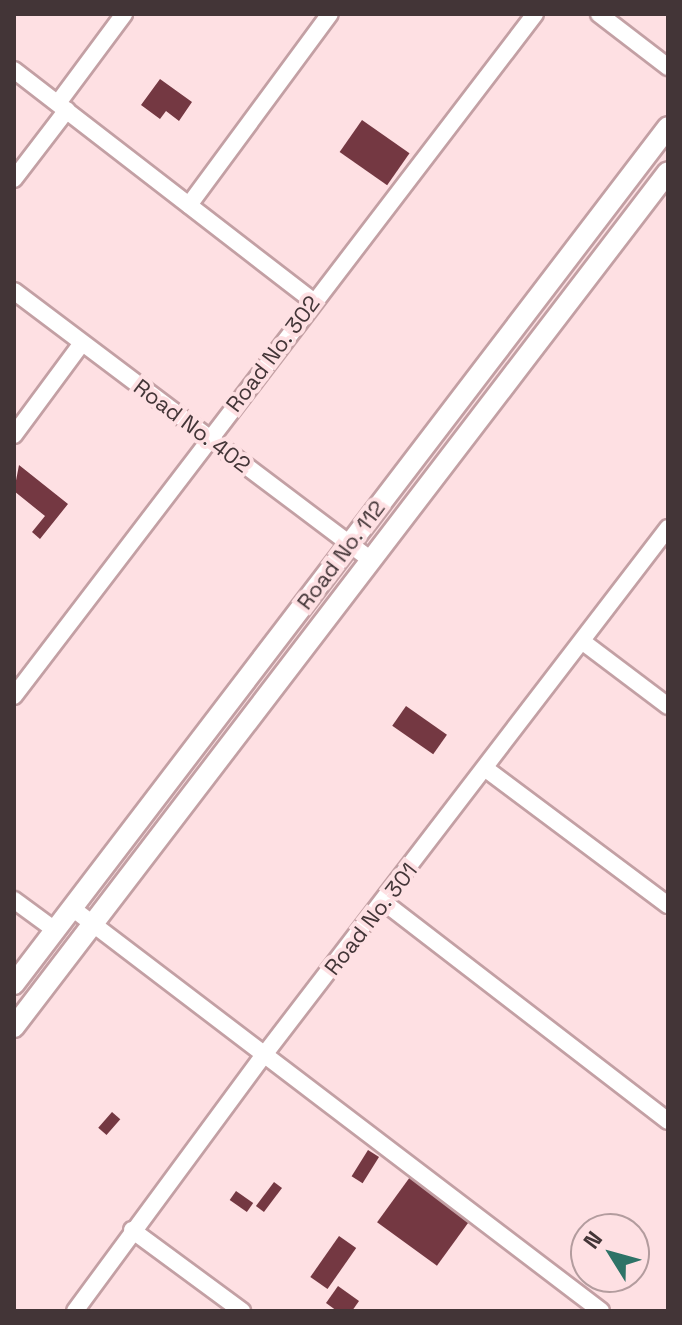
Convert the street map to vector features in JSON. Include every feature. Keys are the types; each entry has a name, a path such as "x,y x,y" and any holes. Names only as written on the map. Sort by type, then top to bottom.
{"street":[{"path":"14,179 124,14"},
{"path":"189,205 330,14"},
{"name":"Road No. 302","path":"14,696 535,14"},
{"path":"599,14 668,67"},
{"path":"14,70 313,301"},
{"name":"Road No. 112","path":"14,984 668,127"},
{"name":"Road No. 112","path":"14,1027 668,172"},
{"name":"Road No. 402","path":"14,291 371,560"},
{"path":"14,435 82,343"},
{"name":"Road No. 301","path":"75,1311 264,1055 385,903 668,528"},
{"path":"583,642 668,706"},
{"path":"486,769 668,905"},
{"path":"14,900 55,930"},
{"path":"385,903 668,1121"},
{"path":"72,908 601,1311"},
{"path":"132,1230 242,1311"}],"building":[{"path":"160,79 192,102 179,121 166,111 160,119 141,105"},
{"path":"362,120 410,153 387,185 340,152"},
{"path":"19,465 68,504 40,539 32,532 45,516 14,491"},
{"path":"406,706 447,735 433,754 392,726"},
{"path":"112,1112 120,1119 107,1135 98,1128"},
{"path":"368,1150 379,1157 363,1183 352,1176"},
{"path":"410,1177 470,1220 437,1266 377,1222"},
{"path":"274,1182 282,1188 264,1212 256,1206"},
{"path":"236,1191 253,1203 247,1212 230,1200"},
{"path":"339,1236 356,1248 328,1289 310,1277"},
{"path":"338,1286 359,1301 352,1311 337,1311 326,1303"}]}
